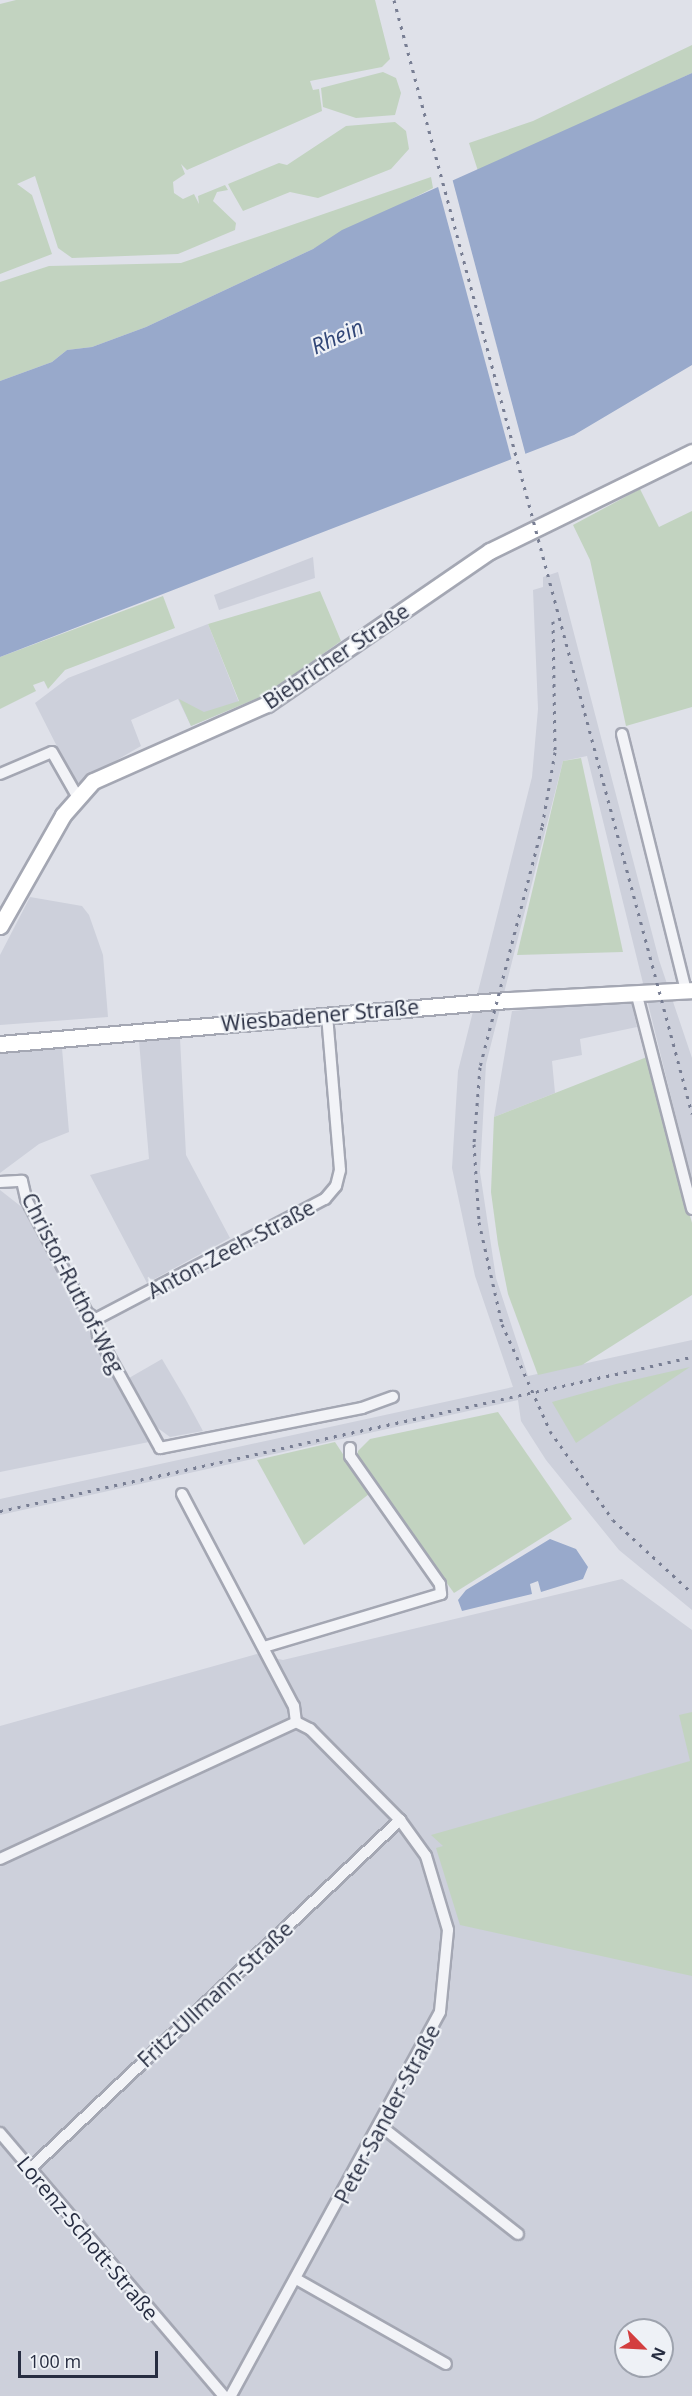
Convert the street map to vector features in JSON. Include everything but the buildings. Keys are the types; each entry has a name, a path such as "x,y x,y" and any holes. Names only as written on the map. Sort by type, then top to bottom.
{"street":[{"name":"Biebricher Straße","path":"0,924 77,796 110,771 267,704 490,551 692,452"},
{"path":"622,734 684,990"},
{"path":"0,774 52,752 77,796"},
{"name":"Wiesbadener Straße","path":"2,1043 327,1015 684,990"},
{"path":"636,992 692,1209"},
{"name":"Anton-Zeeh-Straße","path":"96,1319 325,1199 336,1186 340,1170 327,1015"},
{"name":"Christof-Ruthof-Weg","path":"0,1182 22,1181 26,1199 87,1313 96,1319 98,1336 160,1448 362,1408 393,1397"},
{"path":"264,1647 441,1594 440,1584 350,1456 350,1448"},
{"path":"0,1859 296,1722 294,1706 182,1494"},
{"name":"Peter-Sander-Straße","path":"231,2396 298,2280 432,2033 448,1970 448,1930 440,1892 426,1856 400,1820 310,1729 296,1722"},
{"name":"Fritz-Ullmann-Straße","path":"30,2169 400,1820"},
{"path":"382,2127 518,2234"},
{"name":"Lorenz-Schott-Straße","path":"0,2133 224,2396"},
{"path":"298,2280 446,2364"}],"shaded area":[{"path":"313,557 315,578 219,610 214,595"},
{"path":"558,572 659,960 692,1058 692,1182 587,756 563,761 486,1064 480,1172 496,1278 528,1376 692,1340 692,1610 619,1550 546,1460 521,1421 518,1400 0,1515 0,1499 513,1387 475,1276 452,1168 458,1071 532,777 538,709 533,590 543,587 543,577"},
{"path":"208,624 240,705 191,726 178,699 131,720 141,746 76,784 35,703 68,678"},
{"path":"30,897 82,906 89,915 103,955 108,1017 0,1025 0,955"},
{"path":"631,1000 637,1027 580,1039 582,1055 552,1061 555,1093 494,1117 512,1011"},
{"path":"180,1038 186,1155 230,1238 147,1283 90,1175 149,1159 139,1041"},
{"path":"62,1048 69,1132 39,1144 0,1173 0,1054"},
{"path":"0,1190 23,1208 149,1442 0,1472"},
{"path":"162,1359 203,1431 170,1437 155,1426 129,1378"},
{"path":"622,1579 692,1630 692,2396 0,2396 0,1726 257,1654 283,1660"}],"green space":[{"path":"16,0 375,0 390,59 382,67 310,81 313,90 319,89 322,111 187,170 181,164 185,174 173,182 174,193 183,199 194,194 199,204 198,196 225,185 228,190 217,192 213,201 236,223 235,230 178,254 72,258 58,248 35,176 17,184 32,195 52,254 0,274 0,4"},
{"path":"692,45 692,73 478,171 469,143 533,121"},
{"path":"383,72 396,78 401,93 395,115 356,118 323,107 321,88"},
{"path":"395,122 406,131 409,149 391,169 318,198 290,192 243,211 228,184 279,163 287,165 346,126"},
{"path":"431,177 433,188 313,249 146,327 92,347 67,350 52,362 0,381 0,282 49,266 181,263"},
{"path":"640,489 659,527 692,511 692,707 626,726 590,560 573,525"},
{"path":"320,591 341,641 265,695 191,726 179,699 204,712 239,701 208,624"},
{"path":"163,596 175,628 65,670 48,689 44,681 33,685 36,691 0,709 0,657"},
{"path":"581,758 623,952 517,955 563,761"},
{"path":"647,1057 692,1223 692,1295 582,1365 538,1375 508,1294 498,1244 491,1192 494,1117"},
{"path":"690,1367 576,1443 552,1402 616,1384"},
{"path":"498,1412 572,1519 454,1593 357,1459 358,1451 370,1439"},
{"path":"335,1442 369,1494 304,1545 257,1460"},
{"path":"692,1712 692,1976 460,1925 436,1848 443,1846 431,1835 690,1761 679,1715"}],"water":[{"name":"Rhein","path":"692,73 692,365 574,435 0,657 0,381 52,362 67,350 92,347 146,327 313,249 342,230"},
{"path":"550,1539 576,1549 588,1567 583,1579 541,1592 538,1581 530,1584 532,1594 462,1611 458,1600 466,1590"}],"pier":[{"path":"452,178 526,456 512,461 437,183"}],"railway":[{"path":"394,0 692,1114"},
{"path":"553,621 555,752 542,827 480,1067 474,1144 479,1222 502,1324 550,1431 613,1520 692,1593"},
{"path":"0,1511 692,1357"}]}
